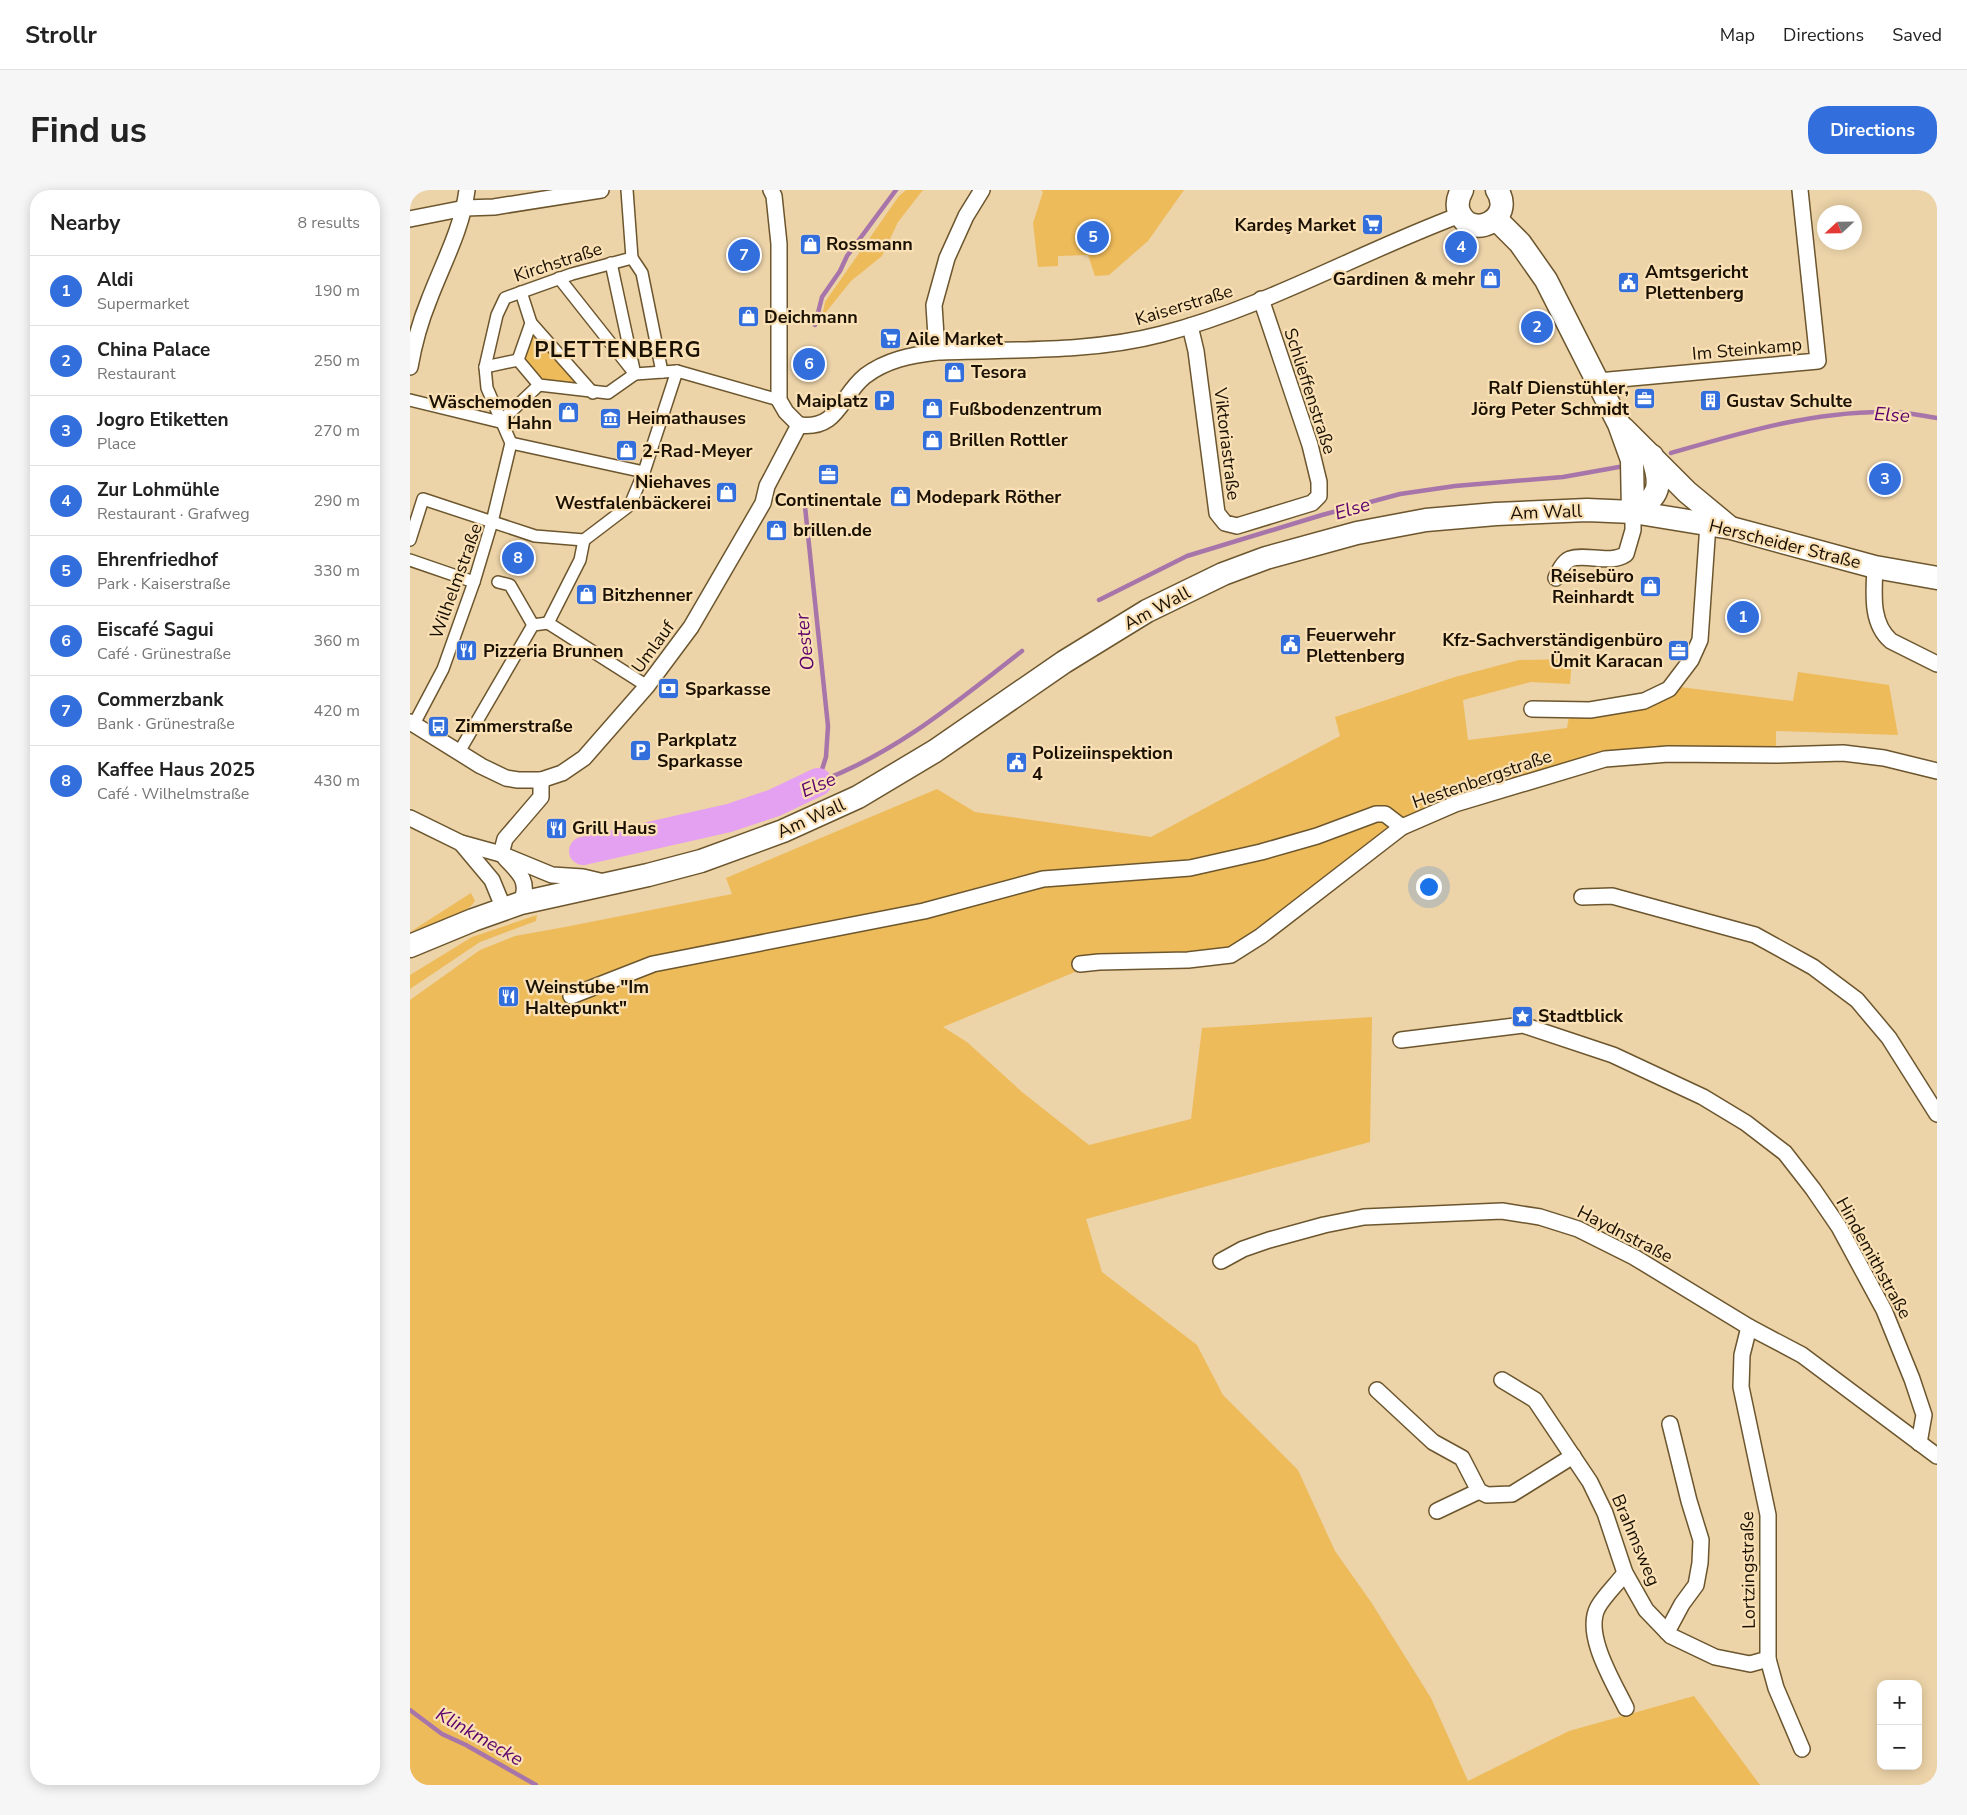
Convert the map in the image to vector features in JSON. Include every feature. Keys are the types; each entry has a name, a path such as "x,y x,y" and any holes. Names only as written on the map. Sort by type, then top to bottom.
{"main road":[{"path":"1462,190 1458,202 1460,215 1467,222 1477,226 1487,224 1496,219 1501,205 1501,198 1496,190"},
{"path":"1496,219 1520,243 1536,265 1619,424 1632,460 1633,512 1648,503 1656,493 1658,478 1652,456"},
{"path":"1619,424 1698,502 1731,528"},
{"name":"Am Wall","path":"512,906 701,861 783,832 858,797 935,751 1064,662 1147,611 1223,574 1266,558 1357,533 1426,520 1496,514 1587,510 1633,512"},
{"name":"Herscheider Straße","path":"1633,512 1731,528 1875,567 1937,578"},
{"path":"410,946 512,906"}],"street":[{"path":"410,367 415,343 428,302 458,231 465,208 467,190"},
{"path":"410,219 465,208 494,207 601,190"},
{"path":"628,190 632,258 642,273 662,372"},
{"path":"771,190 774,196 779,244 779,400 786,412 799,426"},
{"path":"937,352 934,305 947,258 966,216 982,190"},
{"name":"Im Steinkamp","path":"1598,381 1818,361 1800,190"},
{"name":"Kaiserstraße","path":"799,426 812,427 824,423 863,378 875,370 907,357 937,352 1093,346 1161,335 1260,300 1404,237 1460,215"},
{"name":"Kirchstraße","path":"511,443 500,422 487,388 485,367 497,315 505,298 559,278 632,258"},
{"path":"611,263 635,374"},
{"path":"559,278 635,374"},
{"path":"521,292 531,323 593,392"},
{"name":"Schlieffenstraße","path":"1260,300 1310,445 1319,482 1319,496"},
{"path":"518,360 531,323"},
{"name":"Viktoriastraße","path":"1190,326 1196,351 1217,513 1225,523 1237,526 1312,503 1319,496"},
{"path":"518,360 539,385 608,393 635,374 676,371 779,400"},
{"path":"485,367 518,360"},
{"path":"548,623 580,560 584,540 630,505 644,472 676,371"},
{"path":"410,400 500,422 539,385"},
{"name":"Umlauf","path":"541,780 562,773 584,758 647,686 691,627 763,502 767,486 799,426"},
{"path":"410,540 423,499 492,522 511,443 644,472"},
{"path":"1556,578 1563,565 1572,558 1617,558 1626,554 1632,536 1633,512"},
{"name":"Wilhelmstraße","path":"412,723 443,669 478,578 492,522 535,536 584,540"},
{"path":"1532,709 1590,710 1644,701 1669,689 1691,660 1700,640 1708,524"},
{"path":"411,563 478,578"},
{"path":"1875,567 1875,611 1885,635 1891,642 1937,664"},
{"path":"498,582 510,585 533,625"},
{"path":"533,625 548,623 647,686"},
{"path":"459,752 533,625"},
{"path":"412,723 481,766 506,778 541,780 542,798 505,838 501,854"},
{"name":"Hestenbergstraße","path":"1080,964 1188,960 1231,955 1261,936 1402,827 1455,804 1604,759 1668,754 1776,755 1843,753 1884,758 1937,771"},
{"path":"572,996 653,964 924,911 1043,879 1190,868 1261,852 1317,836 1376,814 1385,814 1402,827"},
{"name":"Am Wall","path":"410,818 461,843 501,854 552,874 583,877 610,884"},
{"name":"Am Wall","path":"461,843 512,906 526,887 517,869 501,854"},
{"path":"1582,897 1612,896 1755,935 1812,967 1857,1000 1889,1038 1937,1114"},
{"name":"Hindemithstraße","path":"1401,1040 1523,1025 1614,1055 1703,1097 1746,1123 1785,1153 1839,1227 1884,1310 1912,1379 1924,1415 1919,1443"},
{"name":"Haydnstraße","path":"1222,1261 1243,1249 1269,1240 1324,1225 1364,1217 1502,1211 1540,1216 1578,1229 1634,1257 1749,1327 1802,1355 1937,1456"},
{"name":"Lortzingstraße","path":"1749,1327 1742,1355 1741,1387 1768,1516 1768,1659 1776,1688 1802,1749"},
{"name":"Brahmsweg","path":"1502,1380 1536,1400 1590,1482 1605,1513 1625,1573 1646,1610 1671,1636 1714,1657 1750,1664 1768,1659"},
{"path":"1377,1390 1433,1442 1462,1458 1480,1491 1487,1496 1512,1494 1573,1456"},
{"path":"1667,1632 1682,1604 1696,1585 1700,1563 1701,1540 1689,1501 1670,1424"},
{"path":"1437,1511 1480,1491"},
{"path":"1625,1573 1598,1608 1593,1631 1602,1659 1626,1708"}],"shaded area":[{"path":"906,190 923,190 898,222 882,256 851,281 822,317 825,302 899,196"},
{"path":"1041,190 1184,190 1148,241 1109,275 1095,276 1088,255 1058,256 1058,266 1038,267 1033,223 1043,192"},
{"path":"531,323 593,393 539,385 518,360"},
{"path":"1572,659 1570,684 1531,682 1463,700 1468,740 1567,728 1569,717 1628,710 1644,706 1671,695 1680,687 1793,701 1798,672 1889,685 1898,735 1776,731 1776,755 1605,759 1402,827 1231,955 1099,962 943,1027 967,1042 1022,1092 1089,1145 1191,1119 1202,1028 1372,1017 1370,1142 1086,1219 1102,1272 1197,1345 1223,1395 1298,1470 1335,1551 1371,1602 1431,1698 1468,1781 1569,1731 1694,1696 1760,1785 410,1785 410,1000 480,950 515,936 732,894 726,878 937,789 975,812 1151,837 1340,736 1335,717 1455,677 1519,660"},
{"path":"471,893 475,901 463,912 410,932"},
{"path":"537,915 536,921 480,942 410,989 410,975 472,937"}],"waterway":[{"name":"Oester","path":"815,325 822,297 840,271 847,256 896,190"},
{"name":"Else","path":"1671,453 1753,430 1836,415 1864,412 1898,412 1937,418"},
{"name":"Else","path":"1099,600 1187,556 1322,515 1400,494 1455,486 1563,477 1619,467"},
{"name":"Oester","path":"804,497 828,726 826,757 818,782"},
{"name":"Else","path":"818,782 873,757 925,725 1022,651"},
{"name":"Else","path":"583,851 729,818 774,803 818,782"},
{"name":"Klinkmecke","path":"410,1710 442,1734 466,1745 536,1785"}],"place":[{"name":"Kardeş Market","path":"1372,225"},
{"name":"Ehrenfriedhof","path":"1093,237"},
{"name":"Rossmann","path":"810,244"},
{"name":"Zur Lohmühle","path":"1461,247"},
{"name":"Commerzbank","path":"744,255"},
{"name":"Gardinen & mehr","path":"1491,279"},
{"name":"Amtsgericht Plettenberg","path":"1629,282"},
{"name":"Deichmann","path":"748,317"},
{"name":"China Palace","path":"1537,327"},
{"name":"Aile Market","path":"890,339"},
{"name":"Eiscafé Sagui","path":"809,364"},
{"name":"Tesora","path":"955,372"},
{"name":"Ralf Dienstühler, Jörg Peter Schmidt","path":"1645,398"},
{"name":"Maiplatz","path":"884,401"},
{"name":"Gustav Schulte","path":"1710,401"},
{"name":"Fußbodenzentrum","path":"933,409"},
{"name":"Wäschemoden Hahn","path":"568,412"},
{"name":"Heimathauses","path":"611,418"},
{"name":"Brillen Rottler","path":"933,440"},
{"name":"2-Rad-Meyer","path":"626,451"},
{"name":"Continentale","path":"828,475"},
{"name":"Jogro Etiketten","path":"1885,479"},
{"name":"Niehaves Westfalenbäckerei","path":"727,492"},
{"name":"Modepark Röther","path":"900,497"},
{"name":"brillen.de","path":"777,530"},
{"name":"Kaffee Haus 2025","path":"518,558"},
{"name":"Reisebüro Reinhardt","path":"1650,586"},
{"name":"Bitzhenner","path":"586,595"},
{"name":"Aldi","path":"1743,617"},
{"name":"Feuerwehr Plettenberg","path":"1290,645"},
{"name":"Kfz-Sachverständigenbüro Ümit Karacan","path":"1679,650"},
{"name":"Pizzeria Brunnen","path":"467,651"},
{"name":"Sparkasse","path":"669,689"},
{"name":"Zimmerstraße","path":"439,726"},
{"name":"Parkplatz Sparkasse","path":"641,750"},
{"name":"Polizeiinspektion 4","path":"1016,763"},
{"name":"Grill Haus","path":"556,828"},
{"name":"Weinstube \"Im Haltepunkt\"","path":"509,997"},
{"name":"Stadtblick","path":"1522,1016"}],"district":[{"name":"PLETTENBERG","path":"618,349"}]}
